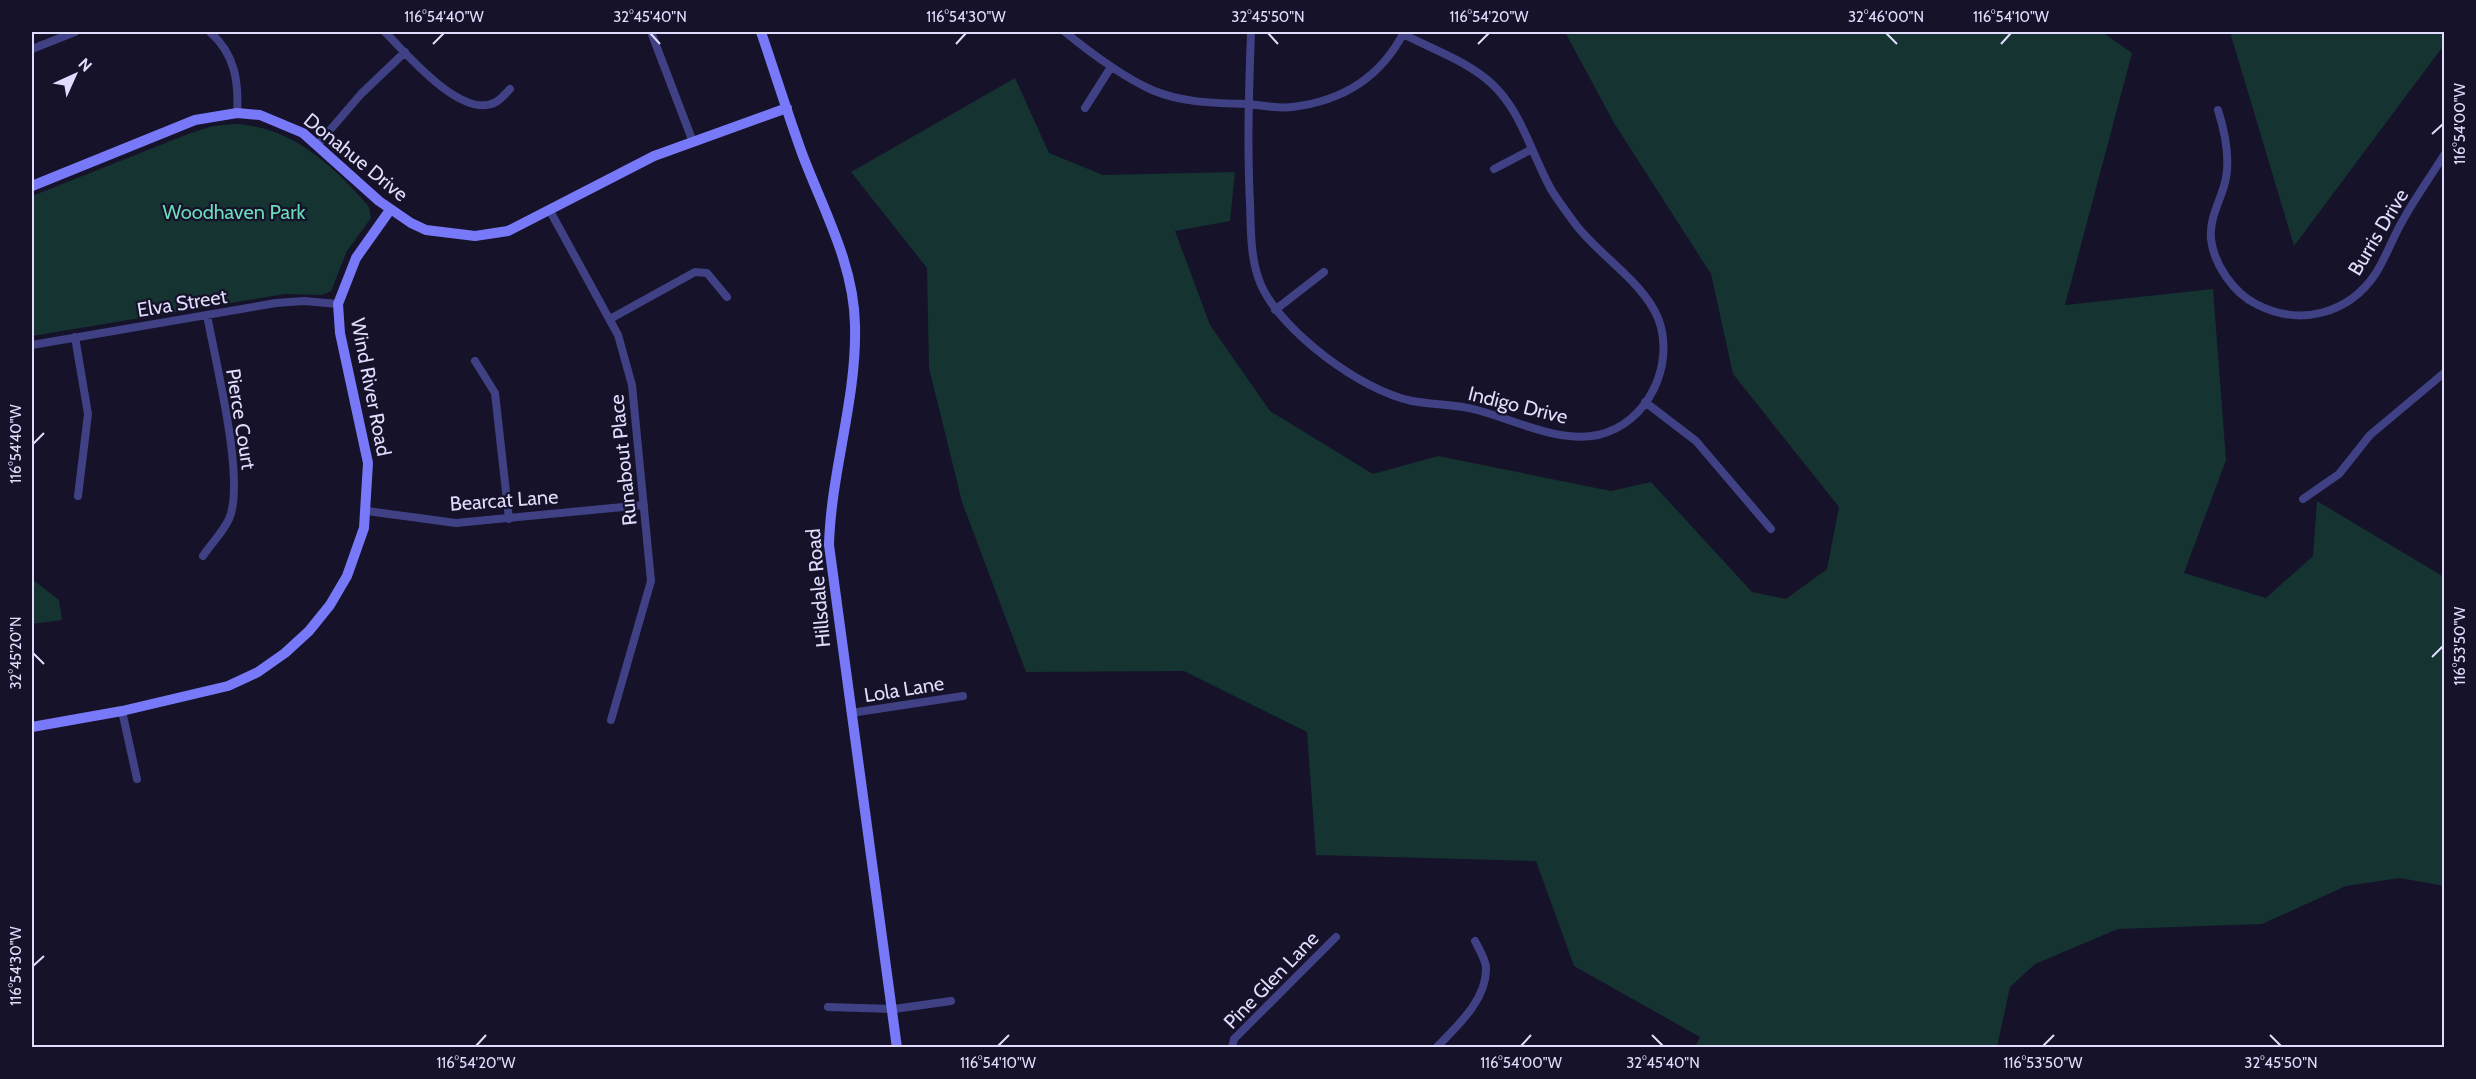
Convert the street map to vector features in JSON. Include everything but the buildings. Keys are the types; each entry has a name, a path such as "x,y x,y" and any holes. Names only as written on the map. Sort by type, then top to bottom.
{"street":[{"path":"32,49 75,32"},
{"path":"210,32 232,62 239,85 237,113"},
{"path":"385,32 450,94 467,102 494,103 510,90"},
{"path":"651,32 693,142"},
{"name":"Hillsdale Road","path":"761,32 842,255 855,322 854,374 830,519 829,545 894,1009 897,1047"},
{"path":"1065,32 1111,67 1154,91 1196,103 1290,108 1350,91 1382,66 1404,33"},
{"name":"Indigo Drive","path":"1251,32 1248,104 1251,247 1258,279 1275,310 1294,331 1356,378 1375,389 1412,401 1473,409 1572,436 1598,435 1613,429 1641,409 1656,386 1662,367 1663,337 1657,317 1640,291 1602,256 1577,226 1552,190 1507,100 1476,71 1404,33"},
{"path":"318,144 361,94 405,52"},
{"path":"1085,108 1111,67"},
{"name":"Donahue Drive","path":"32,186 195,120 237,113 260,115 284,123 318,144 390,210 426,230 475,236 508,231 654,156 787,108"},
{"name":"Burris Drive","path":"2218,110 2227,151 2226,179 2213,210 2211,240 2218,263 2241,297 2269,311 2290,316 2314,316 2334,310 2351,300 2365,287 2376,272 2404,218 2445,155"},
{"path":"1494,169 1532,149"},
{"name":"Wind River Road","path":"32,727 122,711 228,686 258,672 285,653 315,625 339,591 354,560 367,511 368,463 340,333 338,304 356,258 390,210"},
{"name":"Runabout Place","path":"550,211 610,319 627,359 630,376 651,580 611,720"},
{"path":"610,319 695,272 707,273 727,297"},
{"path":"1275,310 1324,272"},
{"name":"Elva Street","path":"32,345 276,303 304,301 338,304"},
{"name":"Pierce Court","path":"203,556 229,519 234,501 235,466 207,315"},
{"path":"75,337 88,414 78,496"},
{"path":"475,361 495,393 509,519"},
{"path":"2303,499 2339,474 2370,435 2445,373"},
{"path":"1645,402 1696,441 1771,530"},
{"name":"Bearcat Lane","path":"367,511 456,523 644,505"},
{"name":"Lola Lane","path":"851,713 963,696"},
{"path":"122,711 137,779"},
{"name":"Pine Glen Lane","path":"1232,1047 1234,1039 1336,937"},
{"path":"1436,1047 1462,1020 1481,991 1486,967 1475,941"},
{"path":"828,1007 894,1009 951,1001"}],"green space":[{"path":"1565,32 2102,32 2132,53 2065,305 2213,289 2226,460 2184,573 2266,598 2313,556 2317,501 2444,577 2444,886 2400,878 2346,886 2262,924 2118,929 2035,964 2010,987 1997,1047 1695,1047 1700,1037 1574,966 1536,861 1316,855 1307,732 1184,671 1026,672 962,502 929,368 927,268 851,172 1015,78 1049,153 1103,175 1235,172 1230,221 1175,231 1210,325 1270,411 1373,474 1438,456 1611,491 1651,482 1752,592 1786,599 1827,569 1839,507 1733,374 1711,274 1614,123"},
{"path":"2230,32 2444,32 2444,45 2294,246"},
{"name":"Woodhaven Park","path":"234,124 255,126 274,132 309,150 341,177 369,207 371,218 347,251 331,291 322,295 285,294 32,336 32,196 188,134 213,126"},
{"path":"32,579 59,600 62,620 32,624"}]}
